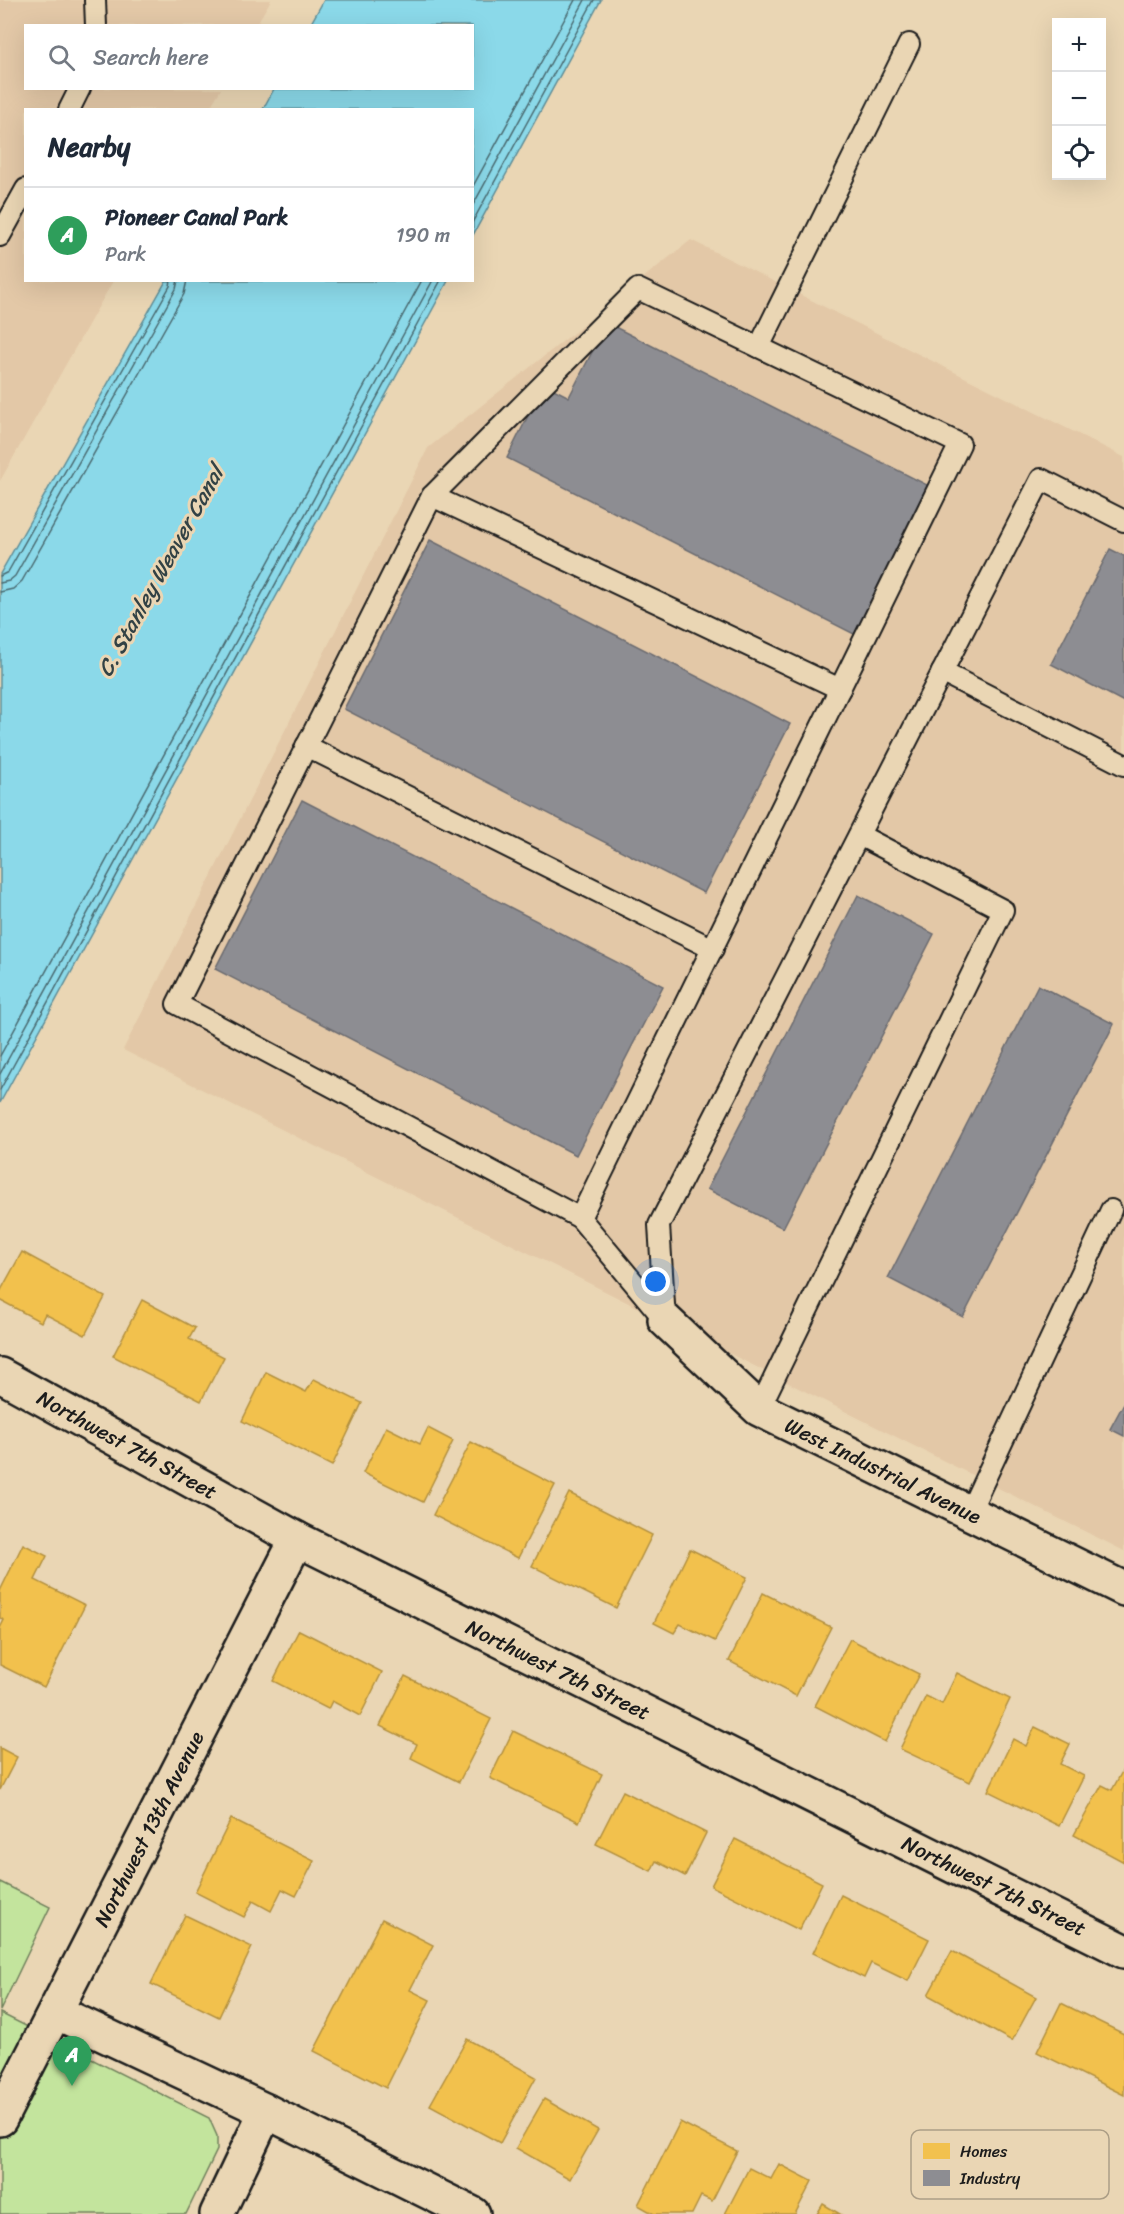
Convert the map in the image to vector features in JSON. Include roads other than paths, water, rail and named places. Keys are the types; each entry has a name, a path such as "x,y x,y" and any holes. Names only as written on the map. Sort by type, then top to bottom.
{"street":[{"name":"West Industrial Avenue","path":"665,1320 759,1409 1124,1589"},
{"name":"Northwest 7th Street","path":"0,1375 297,1539 1124,1951"},
{"name":"Northwest 13th Avenue","path":"0,2119 297,1539"},
{"path":"56,2012 266,2111 473,2214"},
{"path":"217,2214 266,2111"}],"lane":[{"path":"95,0 96,24"},
{"path":"759,347 909,44"},
{"path":"70,108 80,90"},
{"path":"0,236 24,193"},
{"path":"580,1218 960,444 638,289 432,496 177,1004 580,1218 665,1320"},
{"path":"665,1320 659,1225 1041,479 1124,521"},
{"path":"432,496 840,689"},
{"path":"942,672 1124,765"},
{"path":"306,746 713,949"},
{"path":"759,1409 1004,910 859,834"},
{"path":"969,1513 1111,1210"}],"water":[{"path":"324,0 601,0 474,233 474,108 264,108 273,90 474,90 474,24 311,24"},
{"name":"C. Stanley Weaver Canal","path":"165,282 447,282 0,1103 0,574"}],"place":[{"name":"Pioneer Canal Park","path":"72,2086"}]}
